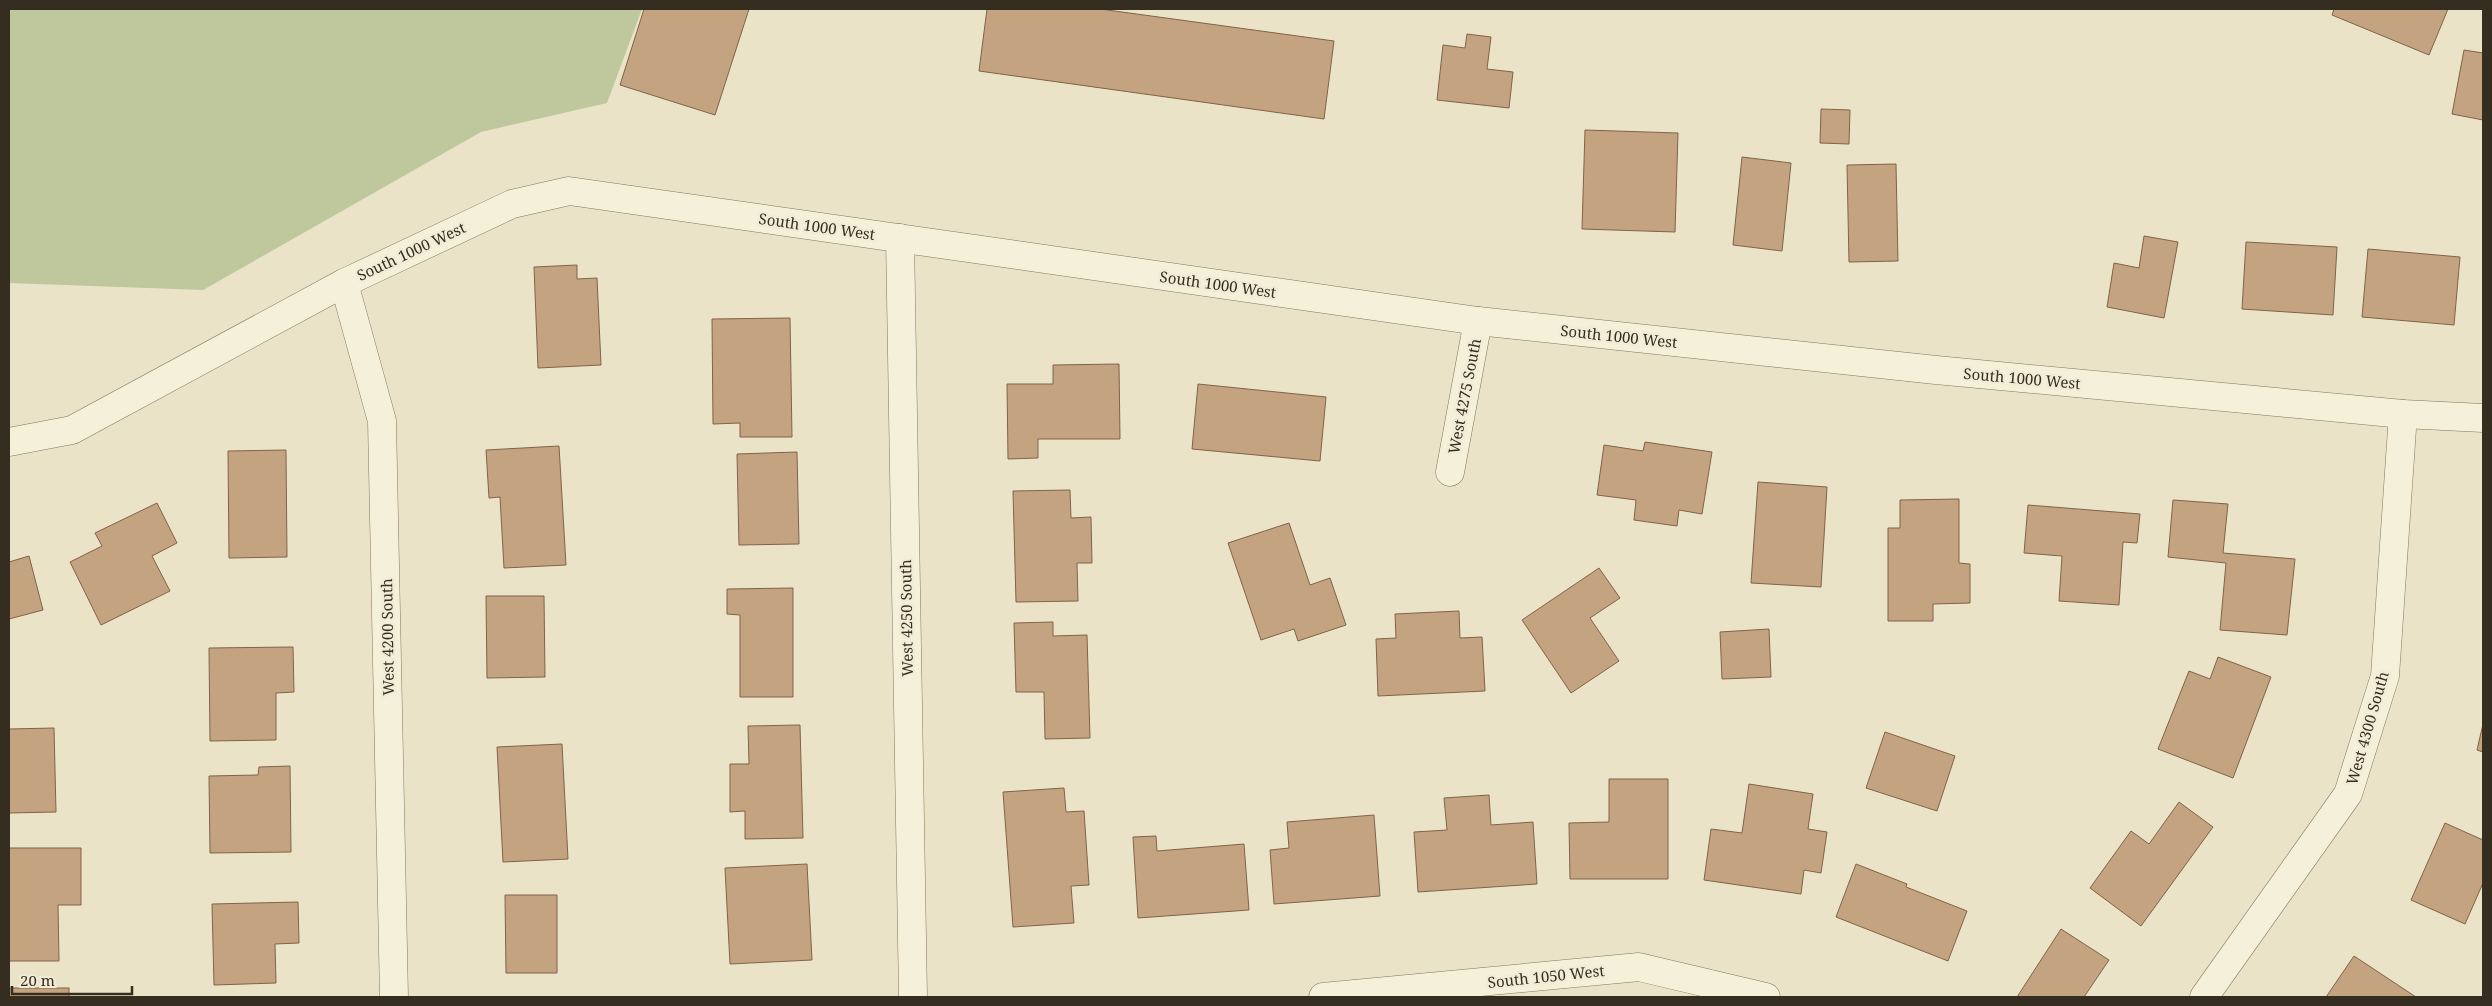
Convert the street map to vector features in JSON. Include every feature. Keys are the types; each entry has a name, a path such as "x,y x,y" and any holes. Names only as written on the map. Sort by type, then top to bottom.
{"street":[{"name":"South 1000 West","path":"9,442 72,430 344,283 512,204 569,191 1478,321 1936,370 2403,414 2483,418"},
{"name":"West 4250 South","path":"900,238 913,997"},
{"name":"West 4200 South","path":"344,283 382,421 394,997"},
{"name":"West 4275 South","path":"1450,472 1478,321"},
{"name":"West 4300 South","path":"2204,997 2348,794 2385,676 2403,414"},
{"name":"South 1050 West","path":"1322,997 1639,967 1766,997"}],"green space":[{"path":"9,9 642,9 607,103 481,132 203,290 9,283"}],"building":[{"path":"644,9 749,9 715,115 620,85"},
{"path":"987,9 1100,9 1334,41 1324,119 979,71"},
{"path":"2334,9 2448,9 2429,55 2332,15"},
{"path":"1467,34 1491,37 1487,69 1513,72 1509,108 1437,100 1443,45 1465,48"},
{"path":"2464,50 2483,53 2483,120 2452,114"},
{"path":"1821,109 1850,110 1849,144 1820,143"},
{"path":"1585,130 1678,133 1675,232 1582,229"},
{"path":"1742,157 1791,163 1782,251 1733,245"},
{"path":"1896,164 1898,261 1849,262 1847,165"},
{"path":"2144,236 2178,242 2164,318 2107,307 2114,263 2139,268"},
{"path":"2246,242 2337,247 2333,315 2242,309"},
{"path":"2368,249 2460,257 2454,325 2362,317"},
{"path":"577,265 577,279 597,278 601,365 538,368 534,267"},
{"path":"790,318 792,437 740,437 740,423 713,424 712,319"},
{"path":"1119,364 1120,439 1038,439 1038,458 1008,459 1007,384 1053,384 1053,365"},
{"path":"1198,384 1326,397 1320,461 1192,449"},
{"path":"1645,442 1712,452 1702,514 1679,510 1677,526 1634,520 1636,500 1597,495 1604,445 1643,451"},
{"path":"559,446 566,565 504,568 500,497 489,498 486,450"},
{"path":"286,450 287,557 229,558 228,451"},
{"path":"797,452 799,544 739,545 737,454"},
{"path":"1758,482 1827,487 1821,587 1751,583"},
{"path":"1070,490 1071,518 1091,517 1092,563 1077,563 1078,601 1016,602 1013,491"},
{"path":"1959,499 1959,563 1970,564 1970,603 1933,604 1933,621 1888,621 1888,528 1900,528 1900,500"},
{"path":"2173,500 2228,504 2223,553 2295,559 2287,635 2220,630 2226,563 2168,557"},
{"path":"157,503 177,543 152,556 170,591 101,625 70,562 102,546 95,533"},
{"path":"2028,505 2140,514 2137,543 2123,542 2119,605 2059,601 2062,556 2024,553"},
{"path":"1289,523 1310,585 1330,578 1346,625 1298,641 1294,629 1261,640 1228,543"},
{"path":"29,556 43,610 9,619 9,562"},
{"path":"1599,568 1620,598 1590,618 1619,661 1571,693 1522,620"},
{"path":"793,588 793,697 740,697 740,615 727,614 727,589"},
{"path":"486,596 544,596 545,677 487,678"},
{"path":"1459,611 1460,638 1482,637 1485,691 1378,696 1376,639 1396,638 1395,614"},
{"path":"1053,622 1053,636 1087,635 1090,738 1045,739 1044,692 1016,692 1014,623"},
{"path":"1769,629 1771,677 1722,679 1720,632"},
{"path":"293,647 294,692 276,693 276,740 210,741 209,648"},
{"path":"2218,657 2271,677 2233,778 2158,749 2189,671 2210,679"},
{"path":"2483,724 2483,752 2477,750"},
{"path":"800,725 803,838 745,839 745,811 730,812 730,764 749,764 748,726"},
{"path":"54,728 56,812 9,813 9,729"},
{"path":"1885,732 1955,756 1937,811 1866,788"},
{"path":"562,744 568,859 503,862 497,747"},
{"path":"290,766 291,852 210,853 209,776 258,775 259,767"},
{"path":"1609,779 1668,779 1668,879 1570,879 1569,823 1609,822"},
{"path":"1749,784 1813,794 1808,829 1827,832 1821,873 1804,870 1801,894 1704,880 1711,829 1742,833"},
{"path":"1064,788 1066,812 1084,811 1089,885 1071,886 1074,923 1013,927 1003,792"},
{"path":"1489,795 1491,825 1533,822 1537,884 1418,892 1414,832 1447,830 1444,798"},
{"path":"2179,802 2213,827 2141,926 2090,888 2131,831 2149,844"},
{"path":"1374,815 1380,896 1274,904 1270,850 1289,848 1287,822"},
{"path":"2445,823 2483,840 2483,883 2465,924 2411,900"},
{"path":"1156,836 1157,851 1244,844 1249,910 1138,918 1133,837"},
{"path":"9,848 81,848 81,905 58,905 59,961 9,961"},
{"path":"807,864 812,960 730,964 725,868"},
{"path":"1856,864 1907,884 1906,887 1967,911 1948,961 1836,917"},
{"path":"505,895 557,895 557,973 506,973"},
{"path":"298,902 299,943 275,944 276,983 214,985 212,904"},
{"path":"2061,929 2109,960 2084,997 2017,997"},
{"path":"2354,956 2416,997 2326,997"},
{"path":"9,988 69,988 69,997 9,997"}]}
